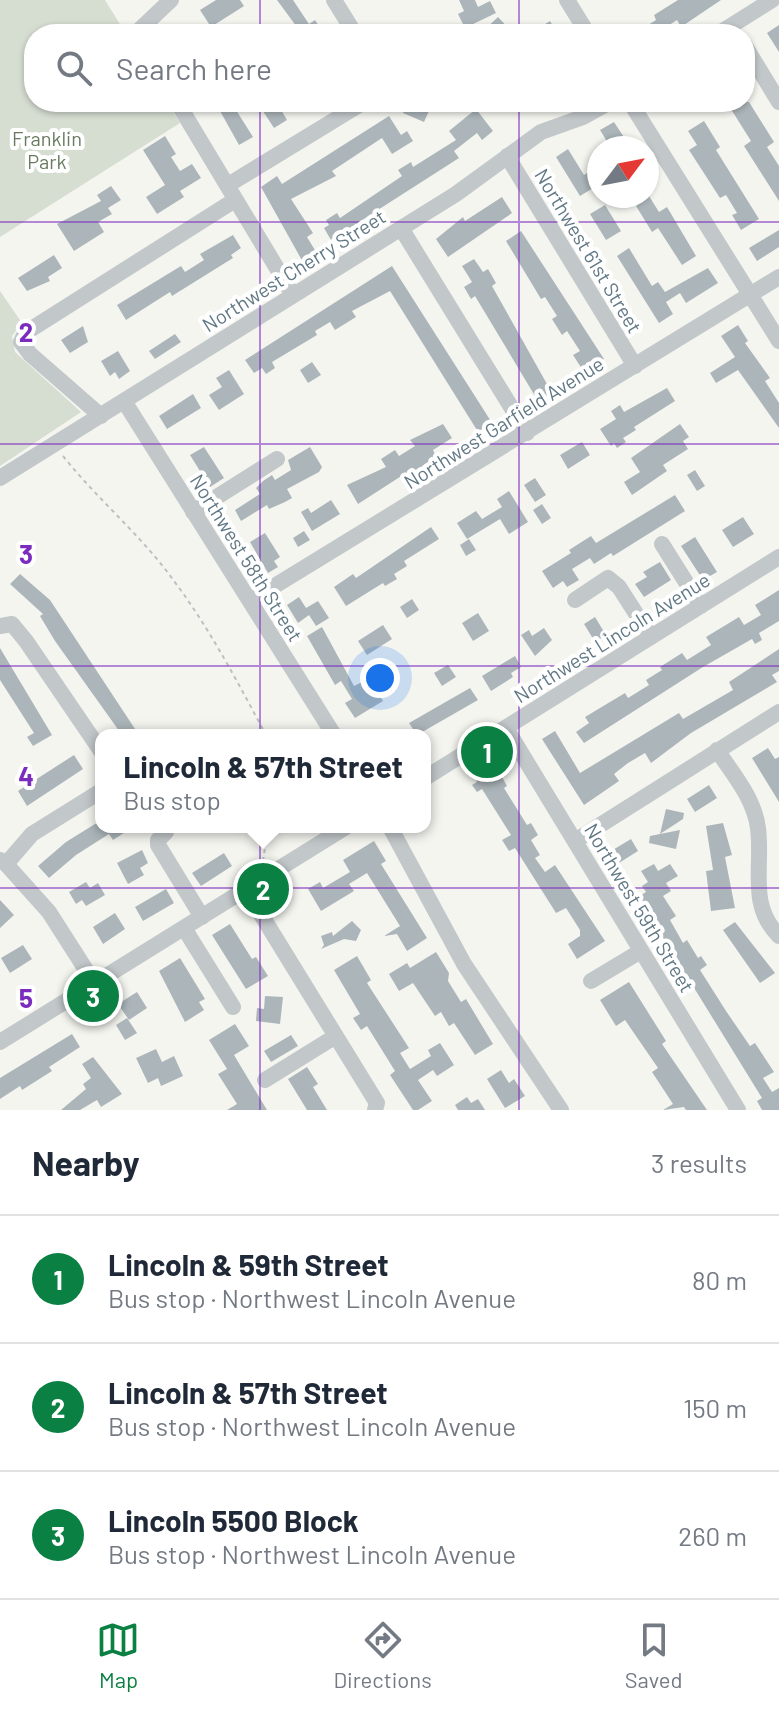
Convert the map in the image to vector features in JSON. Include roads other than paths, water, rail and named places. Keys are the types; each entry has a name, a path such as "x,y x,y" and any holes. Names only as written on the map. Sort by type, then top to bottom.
{"street":[{"path":"145,24 171,0"},
{"path":"334,0 349,24"},
{"path":"567,0 582,24"},
{"path":"739,24 772,0"},
{"path":"755,62 779,102"},
{"path":"183,112 293,295"},
{"path":"101,416 30,354 21,342 32,329 349,112"},
{"name":"Northwest Cherry Street","path":"0,478 401,228 541,132 592,112"},
{"path":"636,112 779,341"},
{"name":"Northwest 61st Street","path":"507,156 635,366"},
{"path":"401,228 527,433"},
{"name":"Northwest Garfield Avenue","path":"250,601 779,277"},
{"name":"Northwest 58th Street","path":"124,401 330,729"},
{"path":"193,512 277,459"},
{"path":"662,544 701,606"},
{"name":"Northwest Lincoln Avenue","path":"431,774 779,557"},
{"path":"575,600 608,578 619,587 651,637"},
{"path":"0,626 12,624 26,641 95,742"},
{"path":"575,841 779,712"},
{"name":"Northwest 59th Street","path":"506,728 738,1110"},
{"path":"717,750 751,804 758,828 758,897 768,925 779,936"},
{"path":"95,795 32,834 3,862 49,912 95,984"},
{"path":"165,833 158,840 158,845 202,917"},
{"path":"0,1042 336,833"},
{"path":"393,833 464,964 561,1110"},
{"path":"246,890 376,1106"},
{"path":"184,928 233,1007"},
{"path":"591,981 641,951"},
{"path":"265,1080 336,1036"}],"place":[{"name":"Lincoln & 59th Street","path":"487,752"},
{"name":"Lincoln & 57th Street","path":"263,889"},
{"name":"Lincoln 5500 Block","path":"93,996"}],"park label":[{"name":"Franklin Park","path":"47,150"}]}
